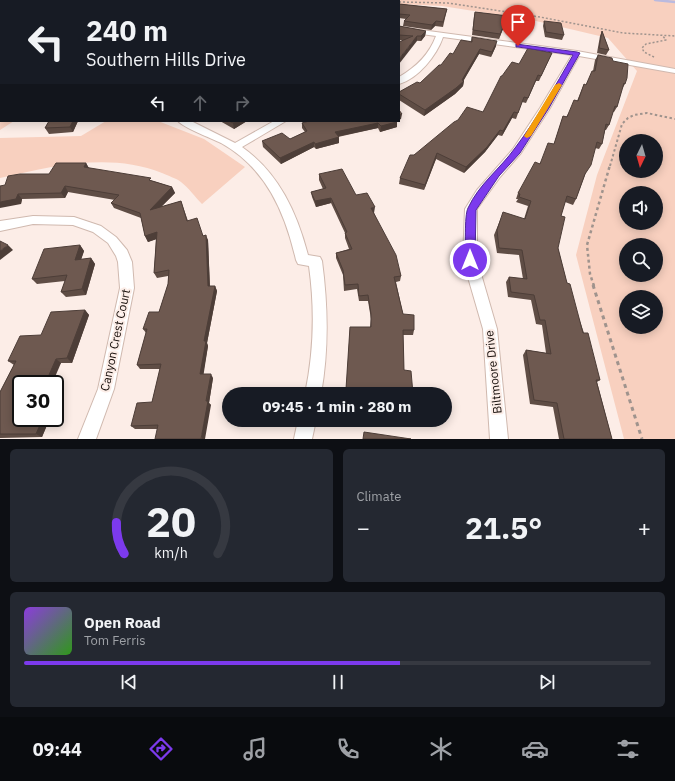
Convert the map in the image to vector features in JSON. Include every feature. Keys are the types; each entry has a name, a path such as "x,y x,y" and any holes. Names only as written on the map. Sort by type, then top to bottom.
{"street":[{"path":"400,29 577,53 675,71"},
{"path":"400,80 421,66 432,55 440,35"},
{"name":"Biltmoore Drive","path":"499,439 490,329 470,260 471,210 481,193 517,151 545,108 577,53"},
{"path":"185,122 235,146 255,161 274,185 288,210 297,235 303,260 315,261 321,305 320,341 314,387"},
{"path":"235,146 279,122"},
{"name":"Canyon Crest Court","path":"0,226 33,220 74,221 97,229 112,240 122,254 125,262 127,288 106,389 87,439"},
{"path":"303,439 306,427"}],"path":[{"path":"400,2 465,6 540,17 623,34 675,36"},
{"path":"662,35 666,40 646,44 642,48 644,52 650,56 673,66 675,71"},
{"path":"642,439 590,274 587,245 622,124 628,116 639,112 675,119"}],"shaded area":[{"path":"400,0 675,0 675,439 624,439 576,255 597,175 637,71 608,38 536,21 442,6 400,4"},
{"path":"0,122 12,122 0,130"},
{"path":"104,122 161,122 204,139 245,167 202,204 187,187 177,179 142,167 122,163 81,163 40,169 0,178 0,138 81,136"}],"building":[{"path":"400,4 447,9 443,22 436,21 432,25 404,21 410,15 400,14"},
{"path":"475,12 508,16 500,34 473,30"},
{"path":"544,21 561,23 564,35 546,32"},
{"path":"400,26 426,31 421,36 417,36 400,58 400,42 413,36 400,35"},
{"path":"602,31 609,50 599,48"},
{"path":"472,37 497,41 492,52 480,49 462,80 464,81 456,88 425,110 400,95 400,91 417,82 420,83 439,65 441,65 450,53 453,54 461,40 472,42"},
{"path":"528,48 552,53 541,76 538,75 528,98 524,97 518,113 514,112 503,131 500,130 487,147 466,167 437,153 425,185 400,178 410,155 414,155 458,120 467,107 483,112 501,76 512,62 519,64"},
{"path":"598,55 612,58 613,61 628,64 627,78 609,125 606,124 602,144 597,142 591,165 585,174 576,199 567,196 561,216 565,217 558,248 567,283 570,284 583,333 588,333 600,380 596,380 612,439 564,439 557,403 534,400 526,350 551,354 545,320 540,320 534,295 511,292 509,277 527,279 522,250 499,248 497,230 503,212 525,219 531,201 519,197 520,194 518,193 535,162 540,164 548,143 554,144 563,116 567,117 574,100 578,101 584,84 586,85 592,71 595,71"},
{"path":"48,122 72,122 70,127 45,128"},
{"path":"397,122 381,126 378,123 335,132 339,137 315,144 314,142 280,158 262,141 282,133 290,139 307,131 302,123"},
{"path":"56,163 86,163 84,167 151,178 149,180 172,187 150,210 181,201 187,221 197,218 203,236 206,235 208,286 215,286 204,341 206,341 200,374 211,374 201,439 155,439 158,425 131,426 137,403 152,402 161,364 137,365 147,329 143,329 149,312 159,312 168,284 169,270 154,273 157,232 145,236 140,213 111,203 119,195 65,186 61,193 18,194 16,199 0,202 0,186 5,185 8,176 20,174 49,174"},
{"path":"342,169 356,195 367,193 375,207 371,208 396,255 401,276 394,277 403,314 414,315 414,330 403,330 404,370 411,371 412,387 346,387 350,327 371,327 371,314 368,295 359,296 358,284 345,285 343,270 336,253 352,249 345,233 347,232 331,198 315,201 311,192 326,188 319,174"},
{"path":"0,241 8,245 0,251"},
{"path":"80,245 75,260 91,258 82,289 61,292 67,275 32,279 44,249"},
{"path":"85,310 67,358 56,359 49,375 12,375 12,427 39,427 36,434 0,434 0,392 16,361 8,361 20,336 41,335 51,312"},
{"path":"364,432 411,439 363,439"}],"waterway":[{"path":"655,0 675,2"}],"slow traffic":[{"path":"527,136 559,85"}],"route":[{"path":"470,260 471,210 481,193 517,151 545,108 577,53 518,46"}]}
